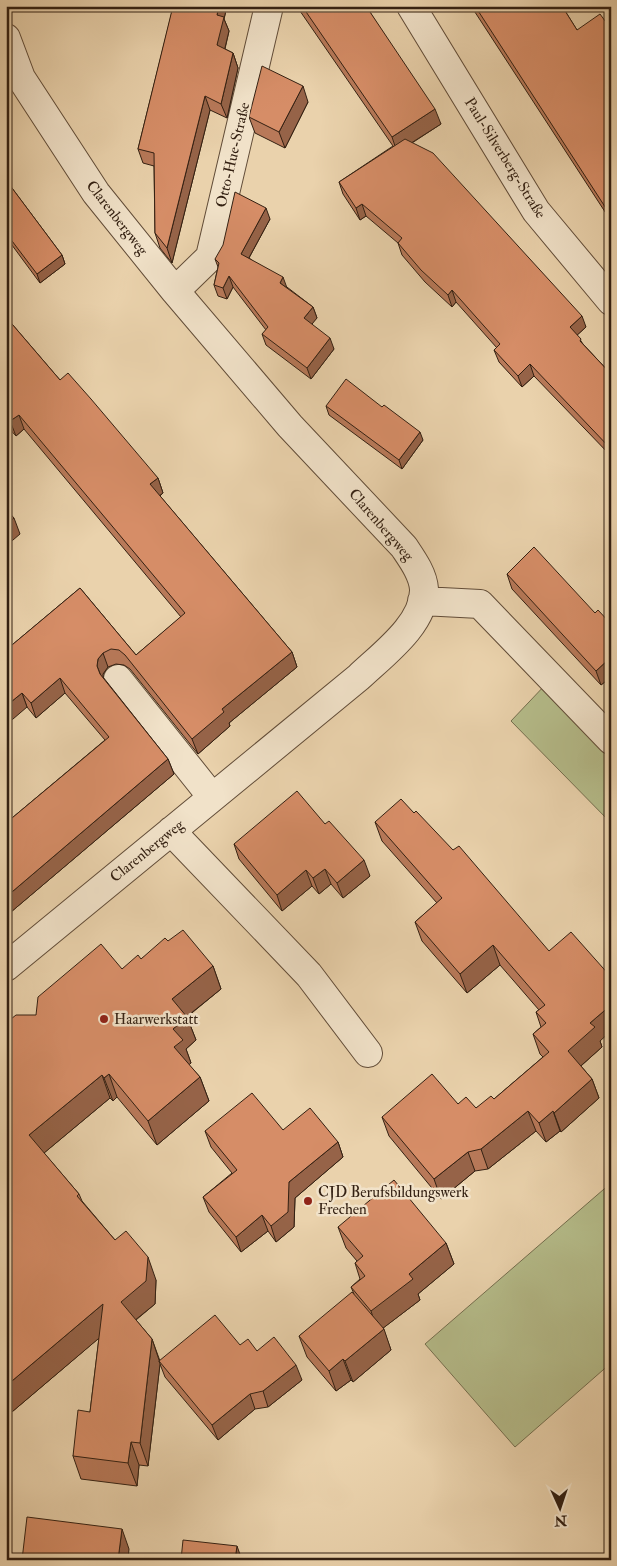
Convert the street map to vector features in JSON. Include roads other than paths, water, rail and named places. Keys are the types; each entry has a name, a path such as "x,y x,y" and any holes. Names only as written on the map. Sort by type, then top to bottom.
{"street":[{"name":"Otto-Hue-Straße","path":"175,291 210,257 269,6"},
{"name":"Paul-Silverberg-Straße","path":"411,6 536,211 611,301"},
{"name":"Clarenbergweg","path":"6,38 21,78 96,193 175,291 290,426 404,547 417,567 424,589 420,612 407,631 359,677 6,967"},
{"path":"422,601 480,604 611,740"},
{"path":"118,679 212,797"},
{"path":"171,831 309,975 368,1053"}],"place":[{"name":"Haarwerkstatt","path":"104,1019"},
{"name":"CJD Berufsbildungswerk Frechen","path":"308,1201"}]}
